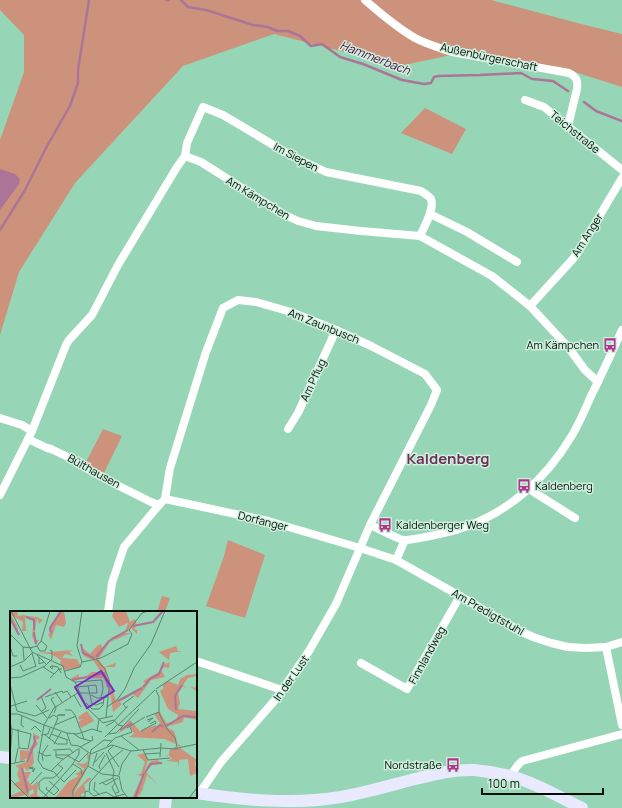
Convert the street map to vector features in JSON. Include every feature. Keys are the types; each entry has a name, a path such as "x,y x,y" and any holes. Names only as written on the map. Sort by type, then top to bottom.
{"main road":[{"path":"0,756 10,758"},
{"path":"197,794 274,802 309,801 360,793 446,772 474,770 510,776 540,788 582,808"},
{"path":"165,808 166,798"}],"street":[{"name":"Außenbürgerschaft","path":"365,0 400,29 416,39 440,48 452,52 570,73 574,76 578,83 568,126"},
{"name":"Teichstraße","path":"525,100 544,107 622,170"},
{"name":"Im Siepen","path":"185,156 187,143 203,107 223,116 290,155 326,172 421,191 428,195 431,200 432,208 430,214"},
{"name":"Am Kämpchen","path":"185,156 201,162 283,214 298,221 316,226 420,236 492,276 530,306 598,382"},
{"path":"0,495 32,431 66,345 92,315 118,264 185,156"},
{"name":"Am Anger","path":"530,306 578,252 622,178"},
{"path":"420,236 430,214 467,232 517,262"},
{"name":"Am Zaunbusch","path":"162,502 170,468 206,352 223,308 238,300 256,302 291,312 372,346 425,374 437,390 360,548"},
{"name":"Am Pflug","path":"288,429 298,413 336,330"},
{"path":"370,525 405,540 446,532 472,525 505,507 529,489 549,468 566,445 576,428 622,330"},
{"path":"0,418 22,425 32,431"},
{"name":"Bülthausen","path":"28,440 70,458 84,467 151,502 162,502"},
{"path":"529,489 575,518"},
{"path":"108,611 112,583 124,547 162,502"},
{"name":"Dorfanger","path":"162,502 268,521 360,548"},
{"path":"396,560 405,540"},
{"name":"Am Predigtstuhl","path":"360,548 396,560 533,637 568,647 606,647 622,642"},
{"name":"In der Lust","path":"197,794 221,762 268,708 309,651 336,604 360,548"},
{"name":"Finnlandweg","path":"361,663 407,689 460,596"},
{"path":"606,647 622,725"},
{"path":"197,661 282,690"},
{"path":"510,776 522,761 622,734"}],"shaded area":[{"path":"0,0 491,0 622,34 622,87 559,67 451,55 400,66 274,34 183,66 75,183 19,272 0,335 0,140 24,72 24,35 0,10"},
{"path":"425,108 466,129 452,154 401,133"},
{"path":"0,169 15,174 20,179 19,184 0,210"},
{"path":"103,429 122,436 103,475 85,464"},
{"path":"228,540 265,555 245,618 206,606 224,556"},
{"path":"162,596 170,598 165,611 157,611"}],"waterway":[{"path":"0,230 25,190 47,146 70,106 78,83 78,70 89,0"},
{"name":"Hammerbach","path":"181,0 188,7 206,10 253,25 268,27 277,31 288,31 300,36 311,46 322,44 340,57 363,64 402,80 424,84 431,83 434,77 438,76 521,73 532,79 553,81 568,91"},
{"name":"Hammerbach","path":"584,102 596,111 622,121"}],"place":[{"name":"Am Kämpchen","path":"610,345"},
{"name":"Kaldenberg","path":"524,486"},
{"name":"Kaldenberger Weg","path":"385,525"},
{"name":"Nordstraße","path":"453,765"}],"district":[{"name":"Kaldenberg","path":"448,459"}]}
